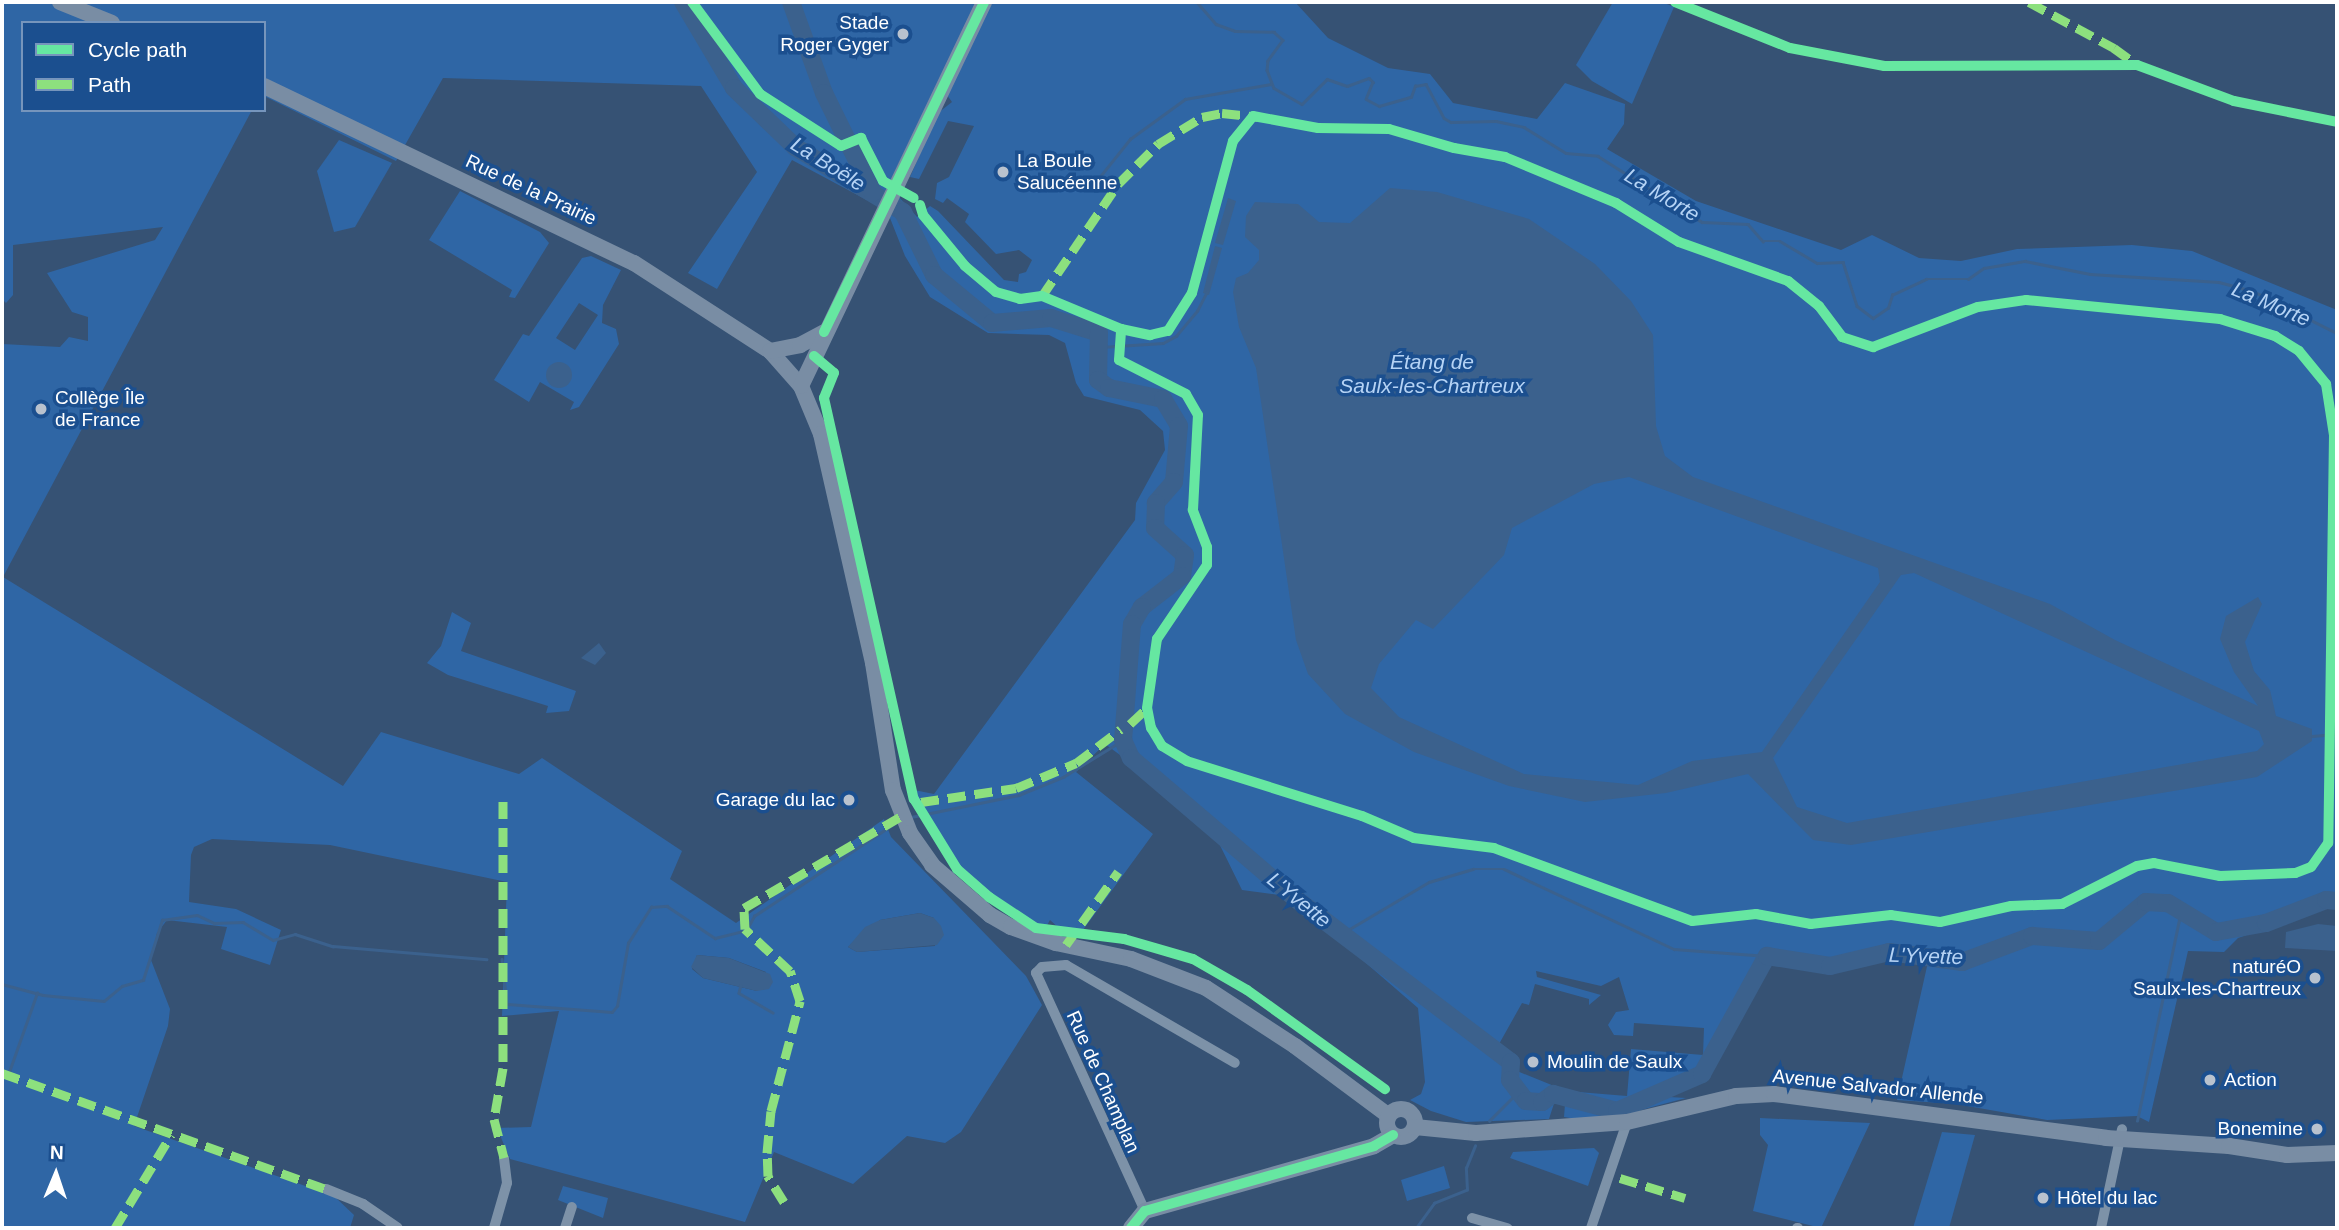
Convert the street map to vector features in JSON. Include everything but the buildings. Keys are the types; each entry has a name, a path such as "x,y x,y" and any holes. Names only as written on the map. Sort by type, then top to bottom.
{"street":[{"path":"60,2 107,21"},
{"path":"984,2 824,332 802,386 821,434 873,663 879,721 909,817 943,867 969,898 990,915 1029,935 1131,959 1206,988 1295,1046 1389,1116"},
{"name":"Rue de la Prairie","path":"266,87 602,247 667,281 770,351 802,386"},
{"path":"770,351 800,345 824,332"},
{"name":"Rue de Champlan","path":"1145,1212 1036,973 1042,967 1066,965 1235,1063"},
{"name":"Avenue Salvador Allende","path":"1415,1126 1476,1133 1627,1122 1736,1096 1774,1094 2046,1127 2335,1153"},
{"path":"1131,1228 1145,1212 1374,1146 1394,1135 1406,1136 1415,1126 1415,1117 1405,1108 1389,1116"},
{"path":"1389,1116 1388,1128 1394,1135"},
{"path":"1591,1228 1627,1122"},
{"path":"2101,1228 2121,1134"},
{"path":"494,1228 506,1183 504,1158"},
{"path":"326,1189 363,1203 398,1228"},
{"path":"565,1228 572,1207"},
{"path":"1477,1222 1508,1228"}],"shaded area":[{"path":"2,2 977,2 878,206 792,160 717,289 688,273 757,172 701,86 443,78 396,161 266,97 266,21 21,21 21,112 251,112 3,577 343,786 381,732 519,774 542,758 682,851 670,879 736,923 884,819 891,837 1026,976 1042,1005 961,1132 945,1143 907,1136 853,1184 774,1152 745,1222 510,1159 497,1128 531,1127 559,1011 502,1016 507,882 330,845 212,839 194,847 191,855 189,902 236,909 281,930 270,965 221,949 227,927 167,920 157,933 151,960 170,1009 168,1026 134,1126 334,1196 354,1215 350,1228 2,1228 2,344 60,347 69,337 88,341 88,317 72,312 47,273 155,240 163,227 13,245 13,295 6,303 2,299","holes":["920,913 934,918 935,946 857,952 848,947 880,920","697,955 729,958 766,972 757,991 703,978 692,969"]},
{"path":"989,2 1295,2 1328,38 1388,68 1430,74 1453,103 1537,119 1565,83 1625,104 1624,124 1607,149 1696,201 1841,250 1872,235 1919,258 1961,261 2017,249 2132,245 2192,251 2337,310 2337,905 2238,938 2224,952 2188,951 2149,1122 2137,1116 2047,1120 1956,1104 1897,1100 1928,962 1891,956 1831,971 1769,960 1711,1063 1669,1097 1686,1098 1618,1116 1576,1119 1564,1117 1566,1091 1627,1096 1631,1049 1703,1055 1704,1028 1634,1023 1633,1036 1614,1035 1608,1025 1616,1012 1629,1010 1619,977 1601,986 1536,971 1537,977 1601,995 1589,1005 1589,999 1535,984 1529,1005 1522,1003 1494,1053 1517,1071 1559,1088 1549,1119 1466,1122 1431,1111 1410,1100 1421,1094 1425,1082 1418,1008 1300,906 1280,895 1242,890 1212,829 1183,801 1105,744 1076,772 1153,834 1083,930 1060,929 1050,920 1046,927 1024,920 975,882 947,854 914,790 934,794 1135,520 1136,503 1165,450 1163,431 1140,410 1084,396 1076,383 1065,343 1049,335 988,333 930,297 905,256 888,213 898,196 917,217 930,206 938,211 1004,280 1018,282 1019,274 1026,272 1032,260 1019,250 996,254 965,222 969,214 947,198 943,203 935,199 937,183 949,177 974,126 948,121 919,179 910,177 938,113 952,102 947,95"},
{"path":"1613,2 1662,2 1674,7 1632,104 1592,81 1576,65"},
{"path":"339,140 392,163 355,227 334,232 317,171"},
{"path":"460,191 540,232 549,243 515,298 509,297 512,290 429,240"},
{"path":"591,256 621,270 603,305 602,323 616,329 619,344 579,407 570,410 574,402 540,382 529,402 494,380 523,334 529,336 582,258","holes":["579,303 598,315 575,350 556,338"]},
{"path":"452,612 471,623 461,651 576,691 569,711 546,713 548,706 448,675 427,663 441,646"},
{"path":"1760,1118 1870,1123 1821,1228 1753,1211 1768,1145 1760,1135"},
{"path":"1942,1132 1975,1135 1949,1228 1913,1228"},
{"path":"1594,1148 1599,1153 1588,1186 1510,1158 1513,1152"},
{"path":"1444,1166 1450,1188 1407,1201 1401,1180"},
{"path":"563,1186 608,1198 603,1218 558,1200"}],"water":[{"name":"Étang de Saulx-les-Chartreux","path":"1390,188 1437,192 1529,219 1595,264 1631,301 1653,335 1656,426 1665,456 1693,477 2050,604 2115,640 2258,706 2234,672 2220,639 2226,616 2258,597 2262,604 2245,642 2254,671 2270,690 2276,716 2312,729 2312,741 2257,777 1851,845 1813,840 1748,774 1666,793 1585,802 1509,786 1414,752 1345,714 1308,674 1296,640 1256,368 1239,327 1233,292 1236,278 1248,273 1259,260 1259,250 1245,237 1246,216 1255,202 1298,204 1319,222 1350,223","holes":["1629,477 1878,568 1880,582 1762,752 1692,761 1638,785 1524,774 1399,717 1371,688 1379,664 1416,620 1433,629 1504,555 1512,528 1594,484","1914,573 2259,731 2264,744 2257,751 1847,823 1797,807 1773,758 1901,575"]},
{"path":"1228,198 1236,201 1223,245 1215,243"},
{"path":"1215,246 1222,248 1209,295 1203,293"},
{"path":"559,362 569,365 572,375 569,385 559,388 549,385 546,375 549,365"},
{"path":"599,643 606,653 595,665 581,658"},
{"path":"920,913 934,918 941,926 944,935 937,945 857,952 848,947 865,927 880,920"},
{"path":"2318,924 2337,926 2337,951 2285,948 2286,932"},
{"path":"697,955 729,958 770,974 773,982 769,989 757,991 703,978 691,967"}],"waterway":[{"name":"L'Yvette","path":"683,2 734,88 795,147 903,212 934,275 992,323 1051,318 1099,333 1098,380 1109,388 1163,399 1179,426 1174,482 1156,503 1155,528 1185,555 1182,576 1142,607 1132,624 1123,740 1131,758 1296,899 1511,1062 1510,1080 1526,1101 1542,1102 1553,1094 1617,1111 1702,1074 1767,956 1830,966 1889,952 1962,962 2032,936 2099,941 2146,902 2168,903 2216,932 2266,923 2326,900 2337,901"},
{"name":"L'Yvette","path":"791,2 824,93 873,193"},
{"name":"La Morte","path":"1197,2 1216,24 1235,31 1274,32 1283,40 1268,61 1267,70 1274,88 1302,104 1327,79 1347,86 1369,78 1373,82 1366,99 1379,106 1411,97 1415,86 1426,84 1444,118 1451,122 1496,121 1524,127 1566,153 1598,156 1702,222 1748,224 1763,241 1780,241 1817,263 1843,262 1857,306 1873,318 1888,308 1892,295 1926,279 1968,279 1984,268 2025,261 2090,274 2219,282 2253,291 2337,333"},
{"path":"1094,184 1130,139 1185,99 1271,84"},
{"path":"1101,347 1163,343 1176,336 1197,311 1207,291"},
{"path":"2312,736 2337,734"},
{"path":"911,817 1019,795 1063,777 1123,740"},
{"path":"748,927 754,916 898,821"},
{"path":"1341,934 1429,882 1473,869 1504,869 1674,949 1767,956"},
{"path":"502,959 507,1004 612,1012 617,1006 628,943 651,907 667,906 715,938 743,931"},
{"path":"2137,1121 2181,911"},
{"path":"2,984 43,995 104,1001 122,986 143,980 162,920 197,915 214,923 243,922 273,940 295,934 333,946 486,959"},
{"path":"741,985 739,993 773,1013"},
{"path":"9,1072 37,993"},
{"path":"1489,1121 1517,1093"},
{"path":"1416,1228 1434,1203 1467,1190 1466,1168 1475,1146"}],"marked path":[{"path":"2029,2 2114,48 2136,64"},
{"path":"1042,296 1118,184 1158,144 1202,117 1222,113 1258,117"},
{"path":"1130,724 1147,708"},
{"path":"919,807 921,802 1016,788 1076,763 1121,729"},
{"path":"503,801 503,1068 494,1119 504,1158"},
{"path":"784,1202 768,1176 767,1153 771,1111 800,1001 790,971 745,929 744,908 900,817"},
{"path":"1066,945 1118,872"},
{"path":"2,1073 326,1189"},
{"path":"115,1228 171,1135"},
{"path":"1620,1178 1685,1198"}],"cycle path":[{"path":"692,2 760,94 841,146 861,138 883,181 914,198"},
{"path":"824,332 984,2"},
{"path":"1675,2 1790,48 1884,66 2137,65 2234,101 2337,122"},
{"path":"920,205 923,215 965,266 996,292 1020,299 1042,296 1121,329 1150,335 1168,331 1192,293 1233,141 1253,116 1318,128 1389,129 1454,148 1505,157 1616,203 1679,242 1788,281 1819,306 1842,337 1873,347 1978,307 2026,300 2220,319 2275,336 2299,351 2326,384 2334,435 2328,843 2311,867 2295,873 2220,876 2154,863 2137,866 2062,904 2011,906 1940,922 1891,915 1811,924 1756,914 1692,921 1494,848 1414,838 1362,816 1187,761 1162,746 1151,728 1147,708 1157,639 1207,565 1207,547 1193,510 1198,415 1186,394 1119,360 1121,329"},
{"path":"814,356 834,373 824,398 914,799 957,869 989,897 1036,928 1124,939 1193,959 1247,990 1385,1089"},
{"path":"1131,1228 1145,1211 1374,1146 1393,1135"}],"place":[{"name":"Stade Roger Gyger","path":"903,34"},
{"name":"La Boule Salucéenne","path":"1003,172"},
{"name":"Collège Île de France","path":"41,409"},
{"name":"Garage du lac","path":"849,800"},
{"name":"naturéO Saulx-les-Chartreux","path":"2315,978"},
{"name":"Moulin de Saulx","path":"1533,1062"},
{"name":"Action","path":"2210,1080"},
{"name":"Bonemine","path":"2317,1129"},
{"name":"Hôtel du lac","path":"2043,1198"}],"water label":[{"name":"La Boële","path":"828,164"}]}
